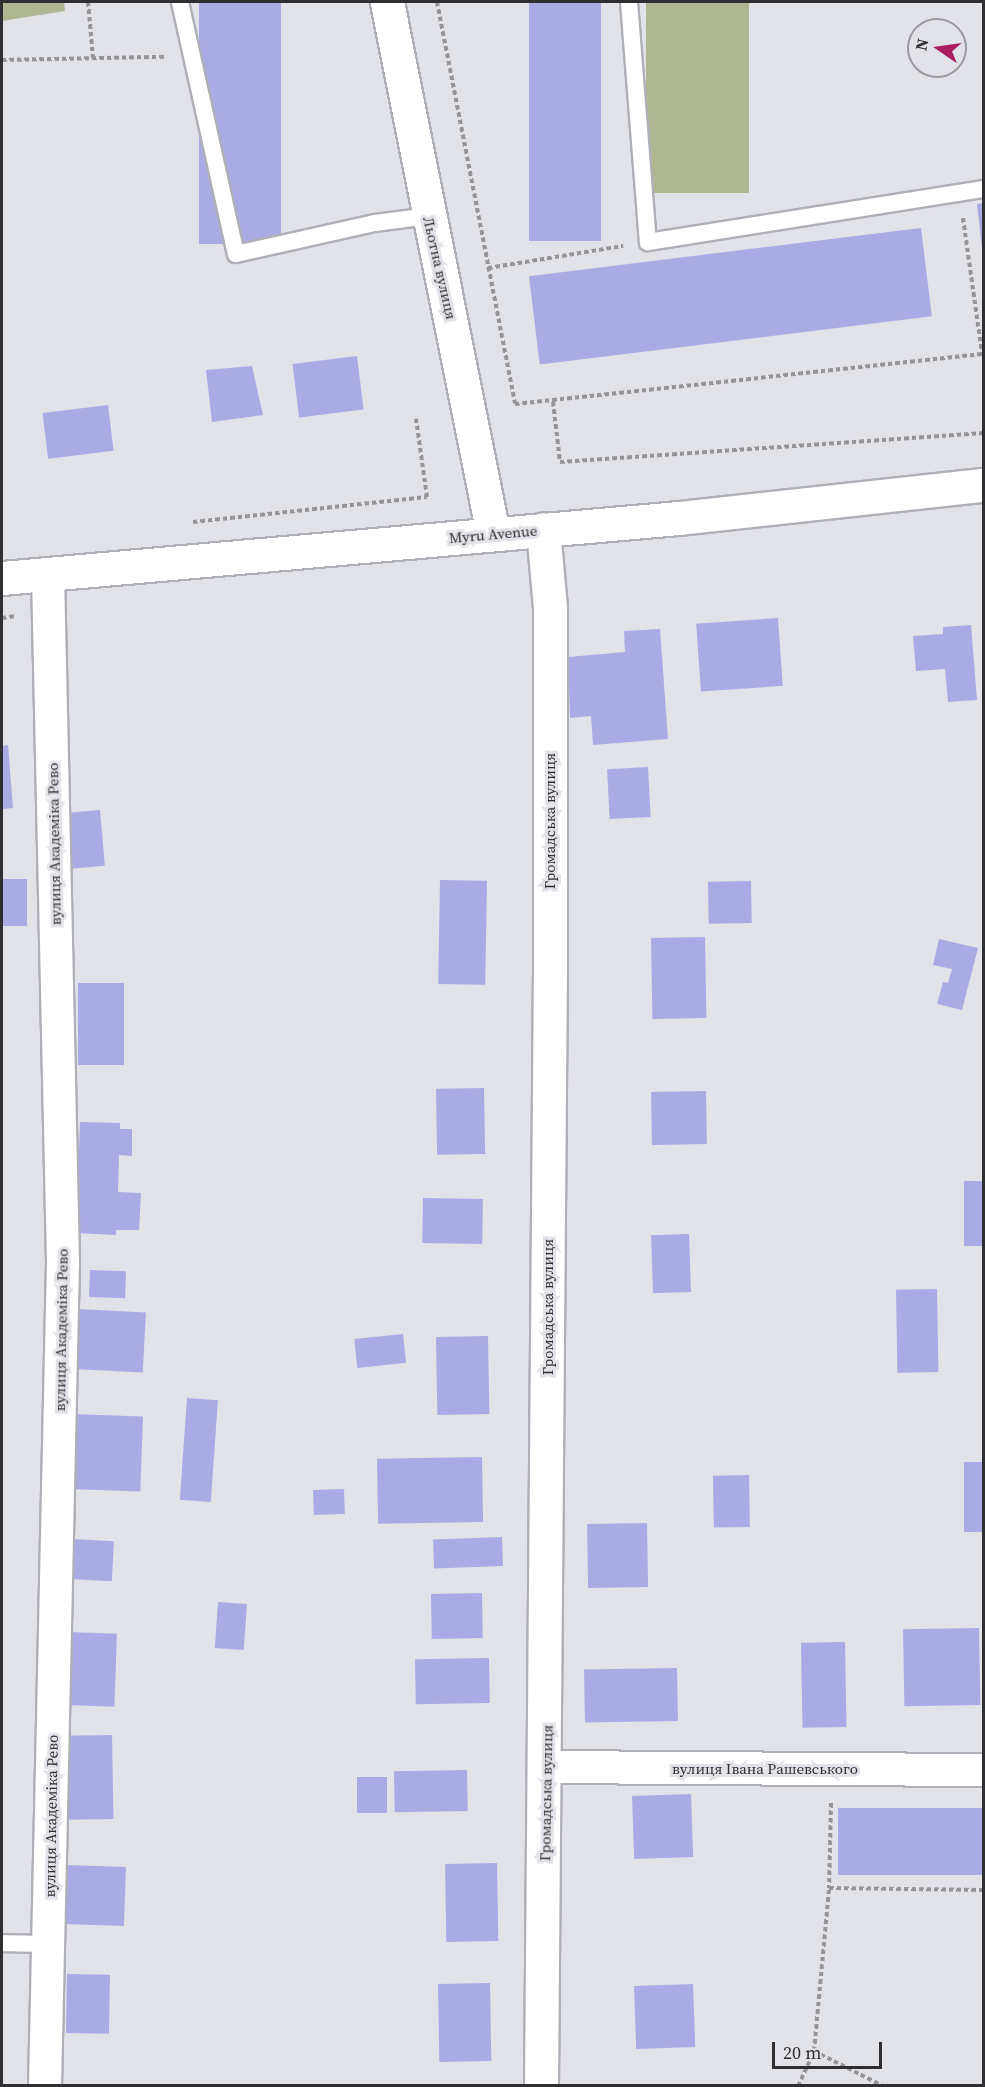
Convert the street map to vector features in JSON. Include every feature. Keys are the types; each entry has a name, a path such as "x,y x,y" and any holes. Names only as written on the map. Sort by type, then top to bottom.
{"street":[{"name":"Льотна вулиця","path":"387,2 428,216 471,411 493,534"},
{"name":"Myru Avenue","path":"2,578 493,534 984,485"},
{"name":"Громадська вулиця","path":"541,2085 546,1767 550,608 543,529"},
{"name":"вулиця Академіка Рево","path":"45,2085 63,1262 48,575"},
{"name":"вулиця Івана Рашевського","path":"546,1767 984,1770"}],"lane":[{"path":"180,2 236,254 375,222 428,216"},
{"path":"630,2 648,242 984,189"},
{"path":"2,1943 48,1944"}],"path":[{"path":"88,2 93,58"},
{"path":"437,2 515,404 553,402 983,354 960,193"},
{"path":"2,60 157,57"},
{"path":"488,268 648,242"},
{"path":"553,402 560,462 984,433"},
{"path":"190,523 427,497 416,419"},
{"path":"798,2085 814,2051 829,1888 832,1769"},
{"path":"829,1888 984,1890"},
{"path":"814,2051 882,2085"}],"green space":[{"path":"2,2 64,2 65,11 2,21"},
{"path":"646,2 749,2 749,193 646,193"}],"building":[{"path":"199,2 281,2 281,244 199,244"},
{"path":"529,2 601,2 601,241 529,241"},
{"path":"984,203 984,248 982,248 977,204"},
{"path":"921,228 932,316 540,364 529,276"},
{"path":"357,356 364,410 299,418 292,364"},
{"path":"252,366 263,415 212,422 206,370"},
{"path":"108,405 114,451 48,459 42,413"},
{"path":"778,618 783,686 701,692 696,624"},
{"path":"971,625 977,700 948,702 945,669 916,671 913,636 943,634 943,627"},
{"path":"660,629 668,739 593,745 591,716 570,718 568,657 625,652 624,631"},
{"path":"8,745 13,808 2,809 2,746"},
{"path":"648,767 651,817 610,819 607,769"},
{"path":"100,810 105,866 68,869 63,813"},
{"path":"2,879 27,879 27,926 2,926"},
{"path":"440,880 487,881 485,985 438,984"},
{"path":"751,881 752,923 709,924 708,882"},
{"path":"705,937 706,1018 652,1019 651,938"},
{"path":"939,939 978,948 962,1010 937,1004 943,982 948,983 952,969 933,965"},
{"path":"78,983 124,983 124,1065 78,1065"},
{"path":"484,1088 485,1154 437,1155 436,1089"},
{"path":"706,1091 707,1144 652,1145 651,1092"},
{"path":"80,1122 120,1123 120,1129 132,1129 132,1156 119,1155 118,1192 141,1193 139,1230 116,1230 116,1235 76,1233"},
{"path":"964,1181 984,1181 984,1246 964,1246"},
{"path":"423,1198 483,1199 482,1244 422,1243"},
{"path":"689,1234 691,1292 653,1293 651,1235"},
{"path":"90,1270 126,1271 125,1298 89,1297"},
{"path":"937,1289 938,1372 897,1373 896,1290"},
{"path":"77,1309 146,1313 143,1373 74,1369"},
{"path":"403,1334 406,1363 357,1368 354,1339"},
{"path":"488,1336 489,1414 437,1415 436,1337"},
{"path":"187,1398 218,1400 211,1502 180,1500"},
{"path":"71,1414 143,1417 140,1491 68,1489"},
{"path":"482,1457 483,1522 378,1524 377,1459"},
{"path":"964,1462 984,1462 984,1532 964,1532"},
{"path":"749,1475 750,1527 714,1528 713,1476"},
{"path":"344,1489 345,1514 314,1515 313,1490"},
{"path":"647,1523 648,1587 588,1588 587,1524"},
{"path":"502,1537 503,1566 434,1568 433,1539"},
{"path":"71,1539 114,1541 112,1581 69,1579"},
{"path":"482,1593 483,1638 432,1639 431,1594"},
{"path":"218,1602 247,1604 244,1650 215,1648"},
{"path":"979,1628 980,1705 904,1706 903,1629"},
{"path":"68,1632 117,1634 114,1707 65,1705"},
{"path":"845,1642 846,1727 802,1728 801,1643"},
{"path":"489,1658 490,1703 416,1704 415,1659"},
{"path":"677,1668 678,1721 585,1723 584,1670"},
{"path":"112,1735 113,1819 66,1820 65,1736"},
{"path":"467,1770 468,1811 395,1812 394,1771"},
{"path":"357,1777 387,1777 387,1813 357,1813"},
{"path":"691,1794 693,1857 634,1859 632,1796"},
{"path":"838,1808 984,1808 984,1875 838,1875"},
{"path":"497,1863 498,1941 446,1942 445,1864"},
{"path":"66,1865 126,1867 124,1926 64,1924"},
{"path":"67,1974 110,1975 109,2034 66,2033"},
{"path":"490,1983 491,2061 439,2062 438,1984"},
{"path":"693,1984 695,2047 636,2049 634,1986"}]}
